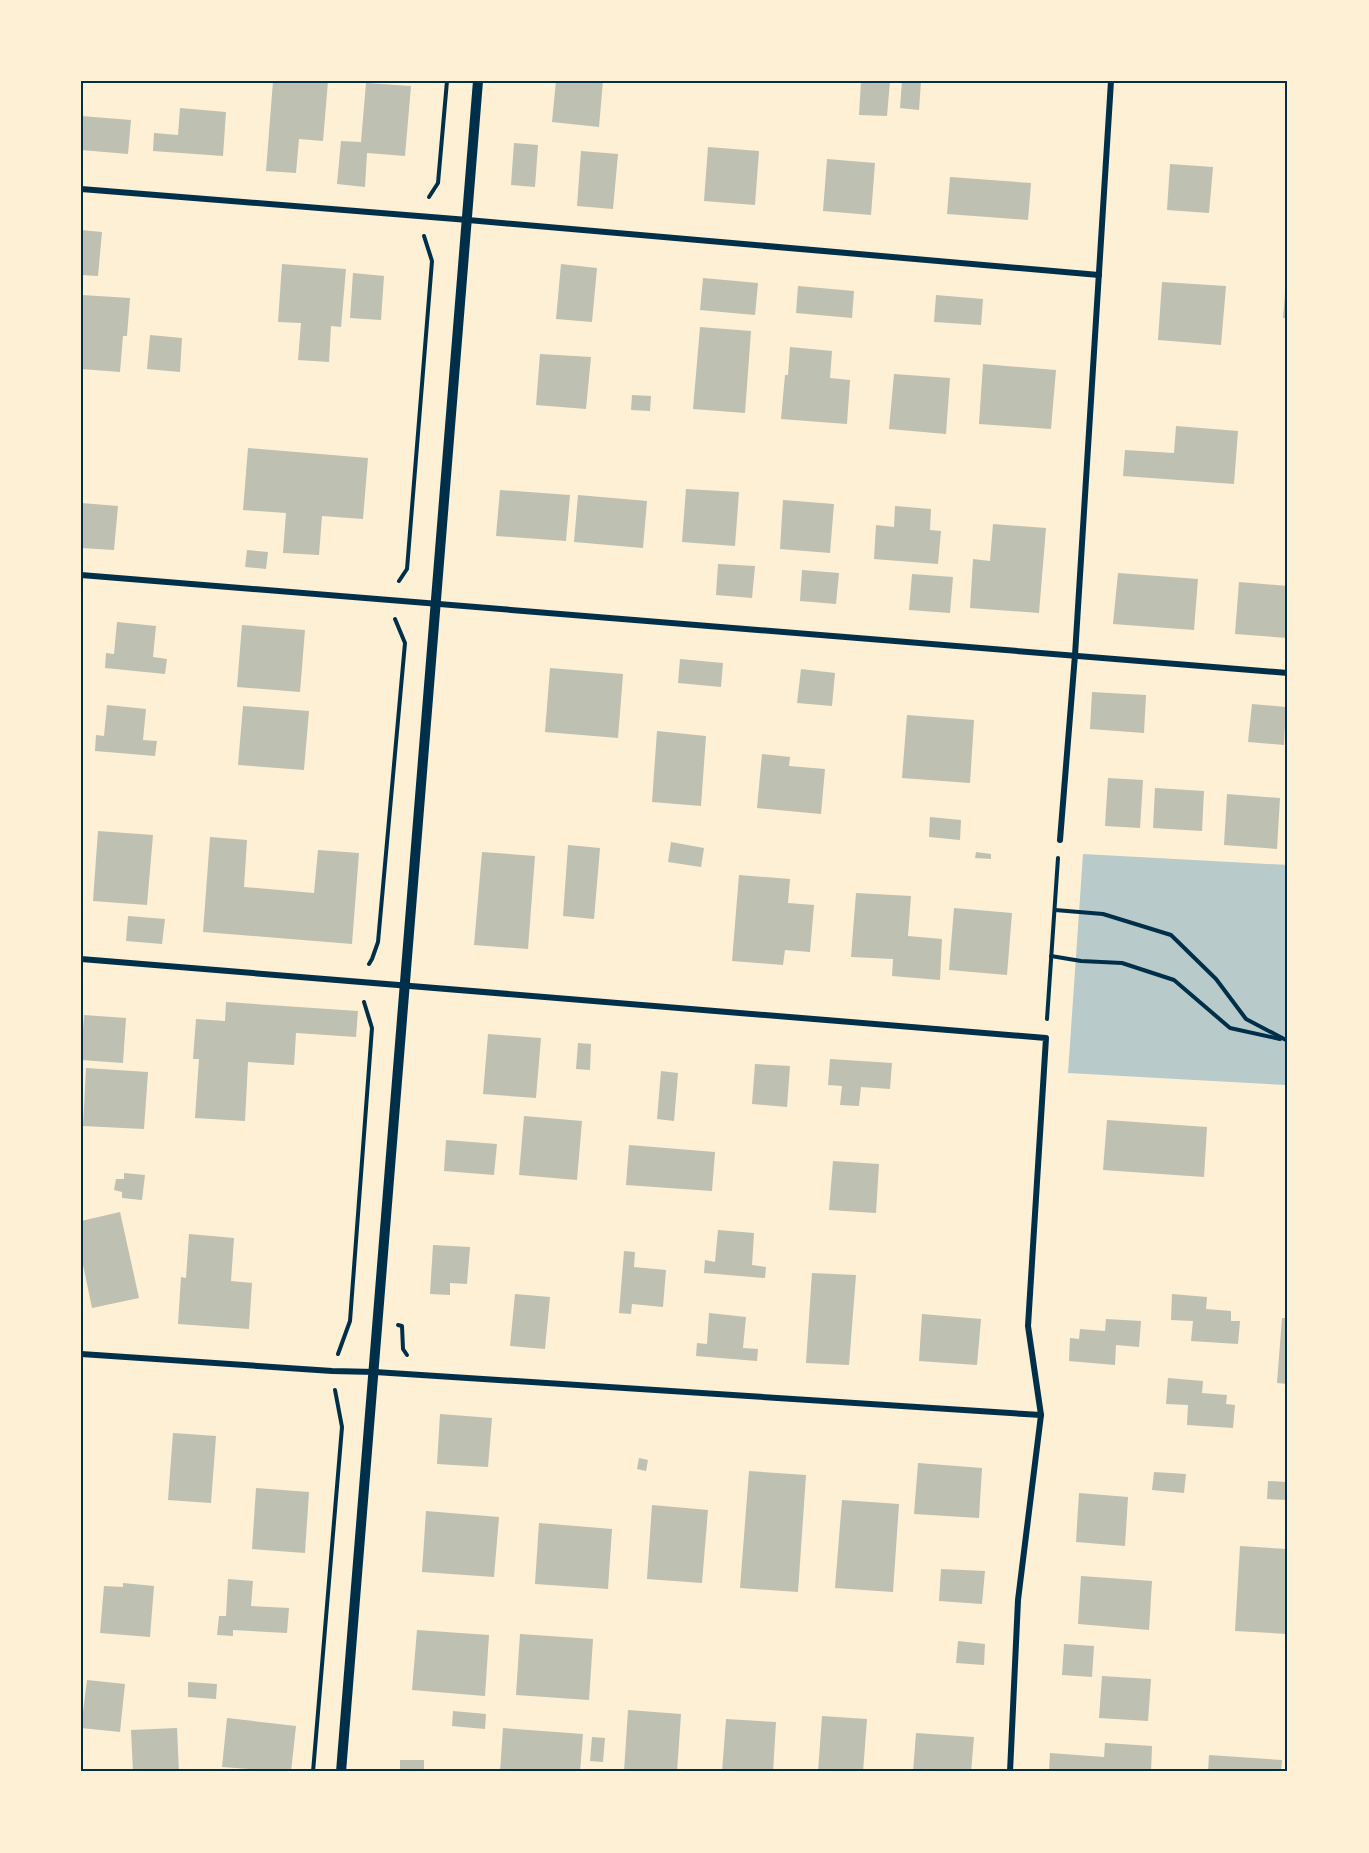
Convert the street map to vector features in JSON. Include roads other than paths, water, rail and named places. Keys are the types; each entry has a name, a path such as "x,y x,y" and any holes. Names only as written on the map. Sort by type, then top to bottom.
{"street":[{"path":"341,1772 478,81"},
{"path":"1060,840 1075,656 1111,81"},
{"path":"81,189 1099,275"},
{"path":"81,575 1288,673"},
{"path":"81,958 1046,1038 1028,1326 1041,1415 1018,1600 1010,1772"},
{"path":"81,1354 1041,1415"}]}
